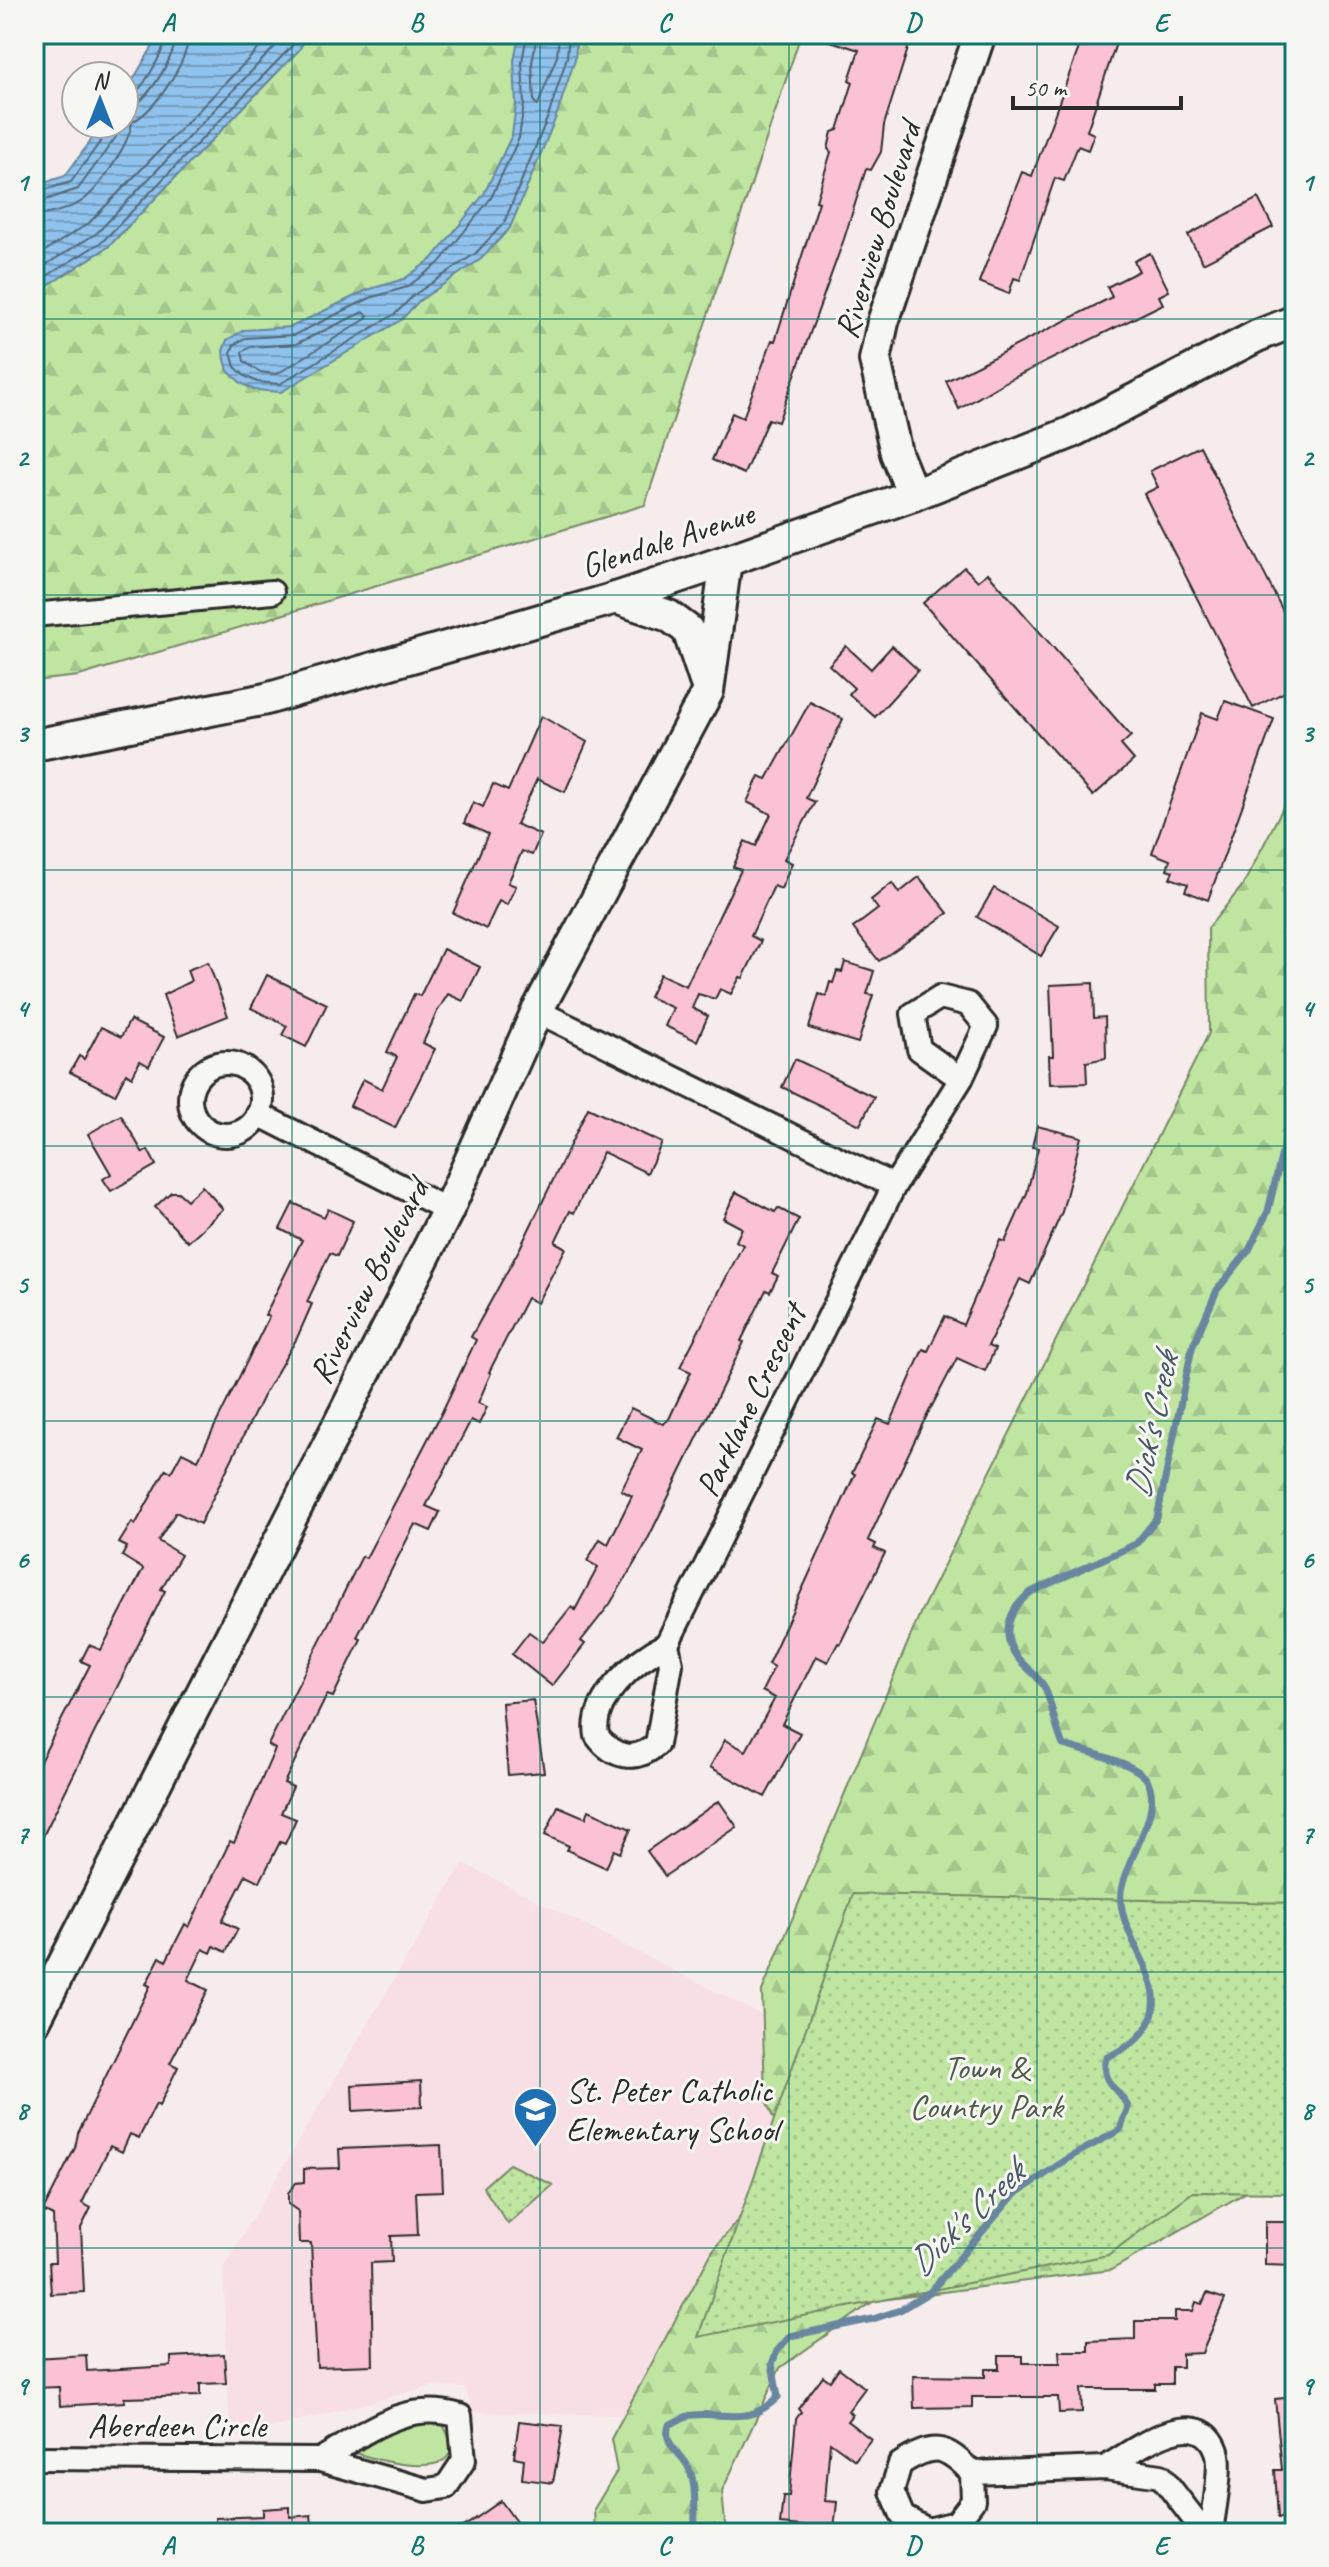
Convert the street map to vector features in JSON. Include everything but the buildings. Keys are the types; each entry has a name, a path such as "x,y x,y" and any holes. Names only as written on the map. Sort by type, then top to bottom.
{"street":[{"name":"Riverview Boulevard","path":"913,495 896,453 875,360 883,322 980,34"},
{"name":"Glendale Avenue","path":"34,745 266,699 616,598 913,495 1070,433 1257,336 1295,321"},
{"name":"Riverview Boulevard","path":"34,2022 448,1210 537,1011 708,691 726,561"},
{"path":"34,615 272,592"},
{"path":"616,598 669,616 688,630 708,691"},
{"path":"537,1011 894,1186"},
{"name":"Parklane Crescent","path":"667,1644 671,1664 657,1744 637,1756 613,1753 597,1736 599,1710 645,1655 667,1644 894,1186 961,1079"},
{"path":"258,1114 448,1210"},
{"name":"Aberdeen Circle","path":"34,2458 320,2460 427,2490 446,2487 464,2460 460,2416 439,2410 397,2414 320,2460"},
{"path":"1105,2468 1162,2432 1196,2430 1209,2437 1219,2454 1211,2533"},
{"path":"972,2473 1105,2468 1161,2476 1205,2533"}],"shaded area":[{"name":"St. Peter Catholic Elementary School","path":"463,1863 762,2015 765,2099 775,2122 775,2175 625,2415 474,2412 465,2388 433,2386 230,2439 223,2268"}],"green space":[{"path":"308,34 801,34 645,505 79,676 34,681 34,294 108,247 299,50"},
{"path":"1295,457 1295,617 1291,614"},
{"path":"1295,784 1295,2171 1252,2189 1111,2270 874,2301 780,2368 722,2491 726,2533 595,2533 594,2509 617,2471 611,2439 713,2250 775,2175 775,2122 765,2099 762,1991 921,1611 1209,1033 1208,928 1243,885"},
{"name":"Town & Country Park","path":"853,1894 1295,1903 1295,2193 1193,2192 1108,2255 698,2337"},
{"path":"509,2164 553,2185 508,2224 483,2187"},
{"path":"423,2419 441,2422 450,2442 449,2455 439,2462 405,2464 354,2452 356,2441"}],"water":[{"path":"160,34 308,34 299,50 108,247 34,294 34,186 65,176 91,140 140,140 140,68"},
{"path":"519,34 577,34 575,59 556,117 510,228 481,259 419,301 401,320 281,392 254,390 241,383 228,371 223,351 227,340 244,330 291,327 367,290 404,279 433,258 484,194 512,135 516,105 514,61"}],"waterway":[{"name":"Dick's Creek","path":"695,2533 695,2497 690,2470 669,2442 669,2425 690,2415 747,2415 767,2406 778,2397 772,2364 777,2351 790,2336 873,2319 900,2310 930,2292 1014,2195 1072,2156 1120,2130 1128,2107 1105,2074 1106,2058 1137,2039 1150,2021 1154,2003 1152,1985 1122,1910 1121,1891 1148,1820 1151,1792 1147,1780 1132,1768 1063,1745 1044,1685 1020,1661 1012,1648 1009,1622 1017,1606 1031,1592 1136,1544 1157,1518 1192,1348 1217,1290 1249,1250 1268,1211 1295,1099"}],"place":[{"name":"St. Peter Catholic Elementary School","path":"535,2149"}]}
